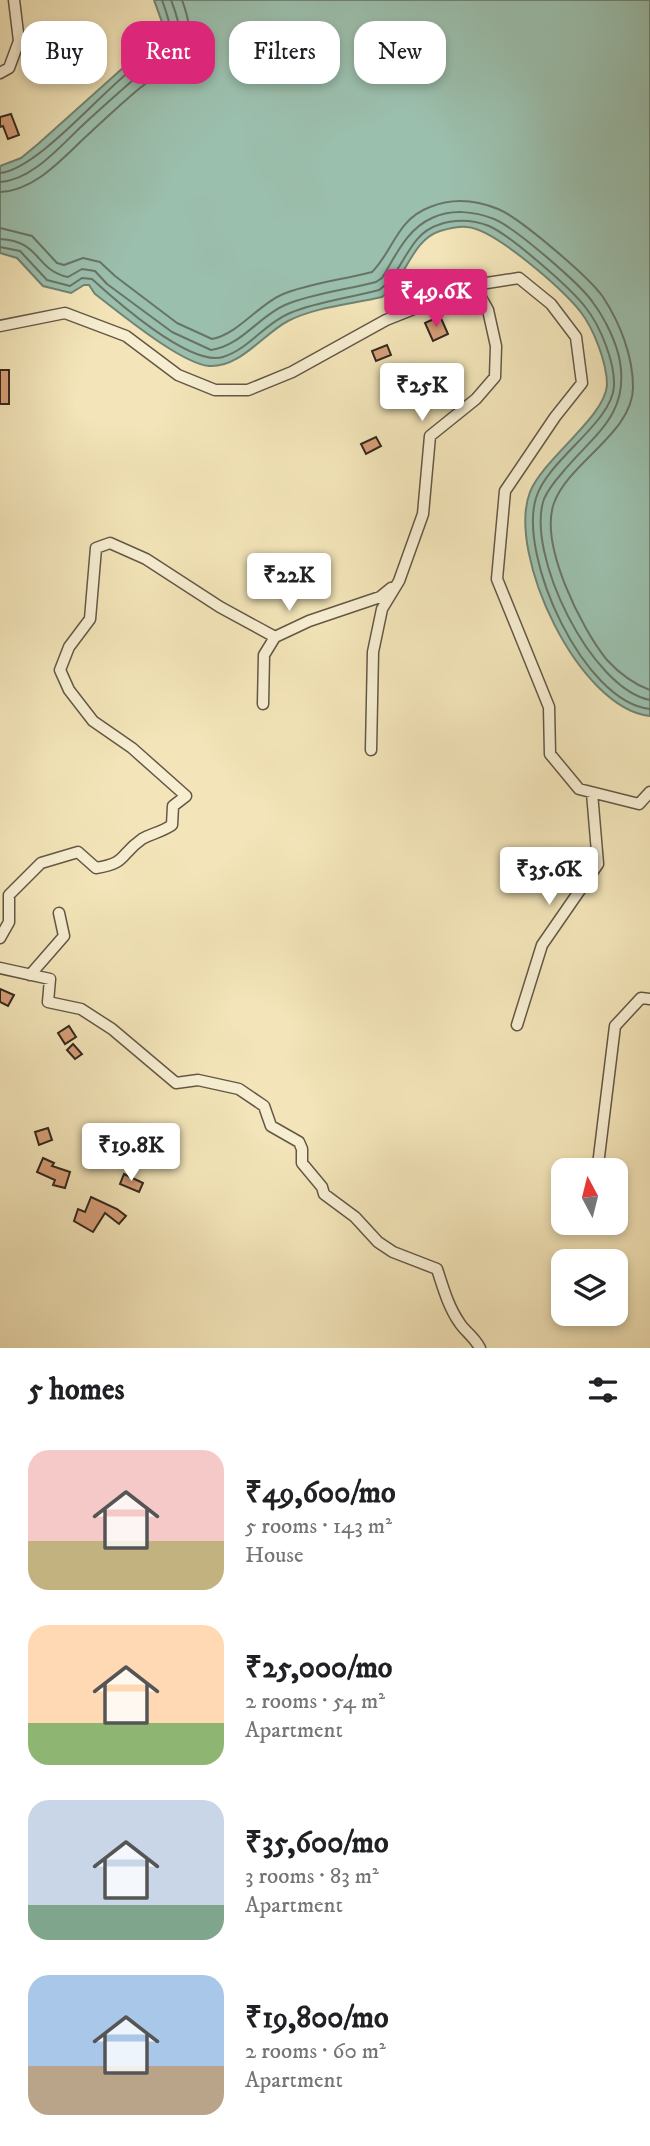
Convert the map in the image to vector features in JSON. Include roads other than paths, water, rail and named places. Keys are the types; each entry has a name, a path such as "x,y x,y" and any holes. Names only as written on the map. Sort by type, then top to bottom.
{"street":[{"path":"0,73 9,68 19,41 14,0"},
{"path":"0,326 65,313 126,337 178,375 215,390 248,390 292,372 386,320 474,285 519,278 551,304 576,337 582,383 555,416 505,491 497,579 549,707 550,754 579,789 639,804 650,792"},
{"path":"371,750 373,652 382,609 399,582 423,514 430,436 477,399 495,377 496,346 488,310 474,285"},
{"path":"0,938 9,922 9,895 41,863 78,852 96,867 116,864 143,838 160,833 172,825 173,806 186,796 132,748 93,721 69,690 60,670 69,647 90,619 96,548 110,543 146,559 219,607 275,637"},
{"path":"264,704 264,655 275,637 309,621 380,597 399,582"},
{"path":"517,1025 542,945 598,864 592,793"},
{"path":"30,975 64,936 60,913"},
{"path":"0,968 50,979 48,1002 81,1009 112,1028 176,1083 198,1080 239,1089 264,1106 271,1126 299,1142 302,1163 322,1187 324,1194 355,1217 378,1242 393,1252 437,1269 455,1315 461,1326 474,1335 480,1348"},
{"path":"599,1158 615,1026 641,998 650,999"}],"water":[{"path":"154,0 650,0 650,716 623,707 598,687 554,625 539,588 529,552 525,519 530,492 548,465 596,410 607,385 599,346 580,311 544,275 510,249 479,230 457,227 440,231 422,243 397,281 382,297 299,316 231,362 209,366 197,363 167,347 95,294 89,285 71,293 43,286 17,258 0,253 0,166 21,158 121,70 121,84 215,84 215,21 162,21"}]}
